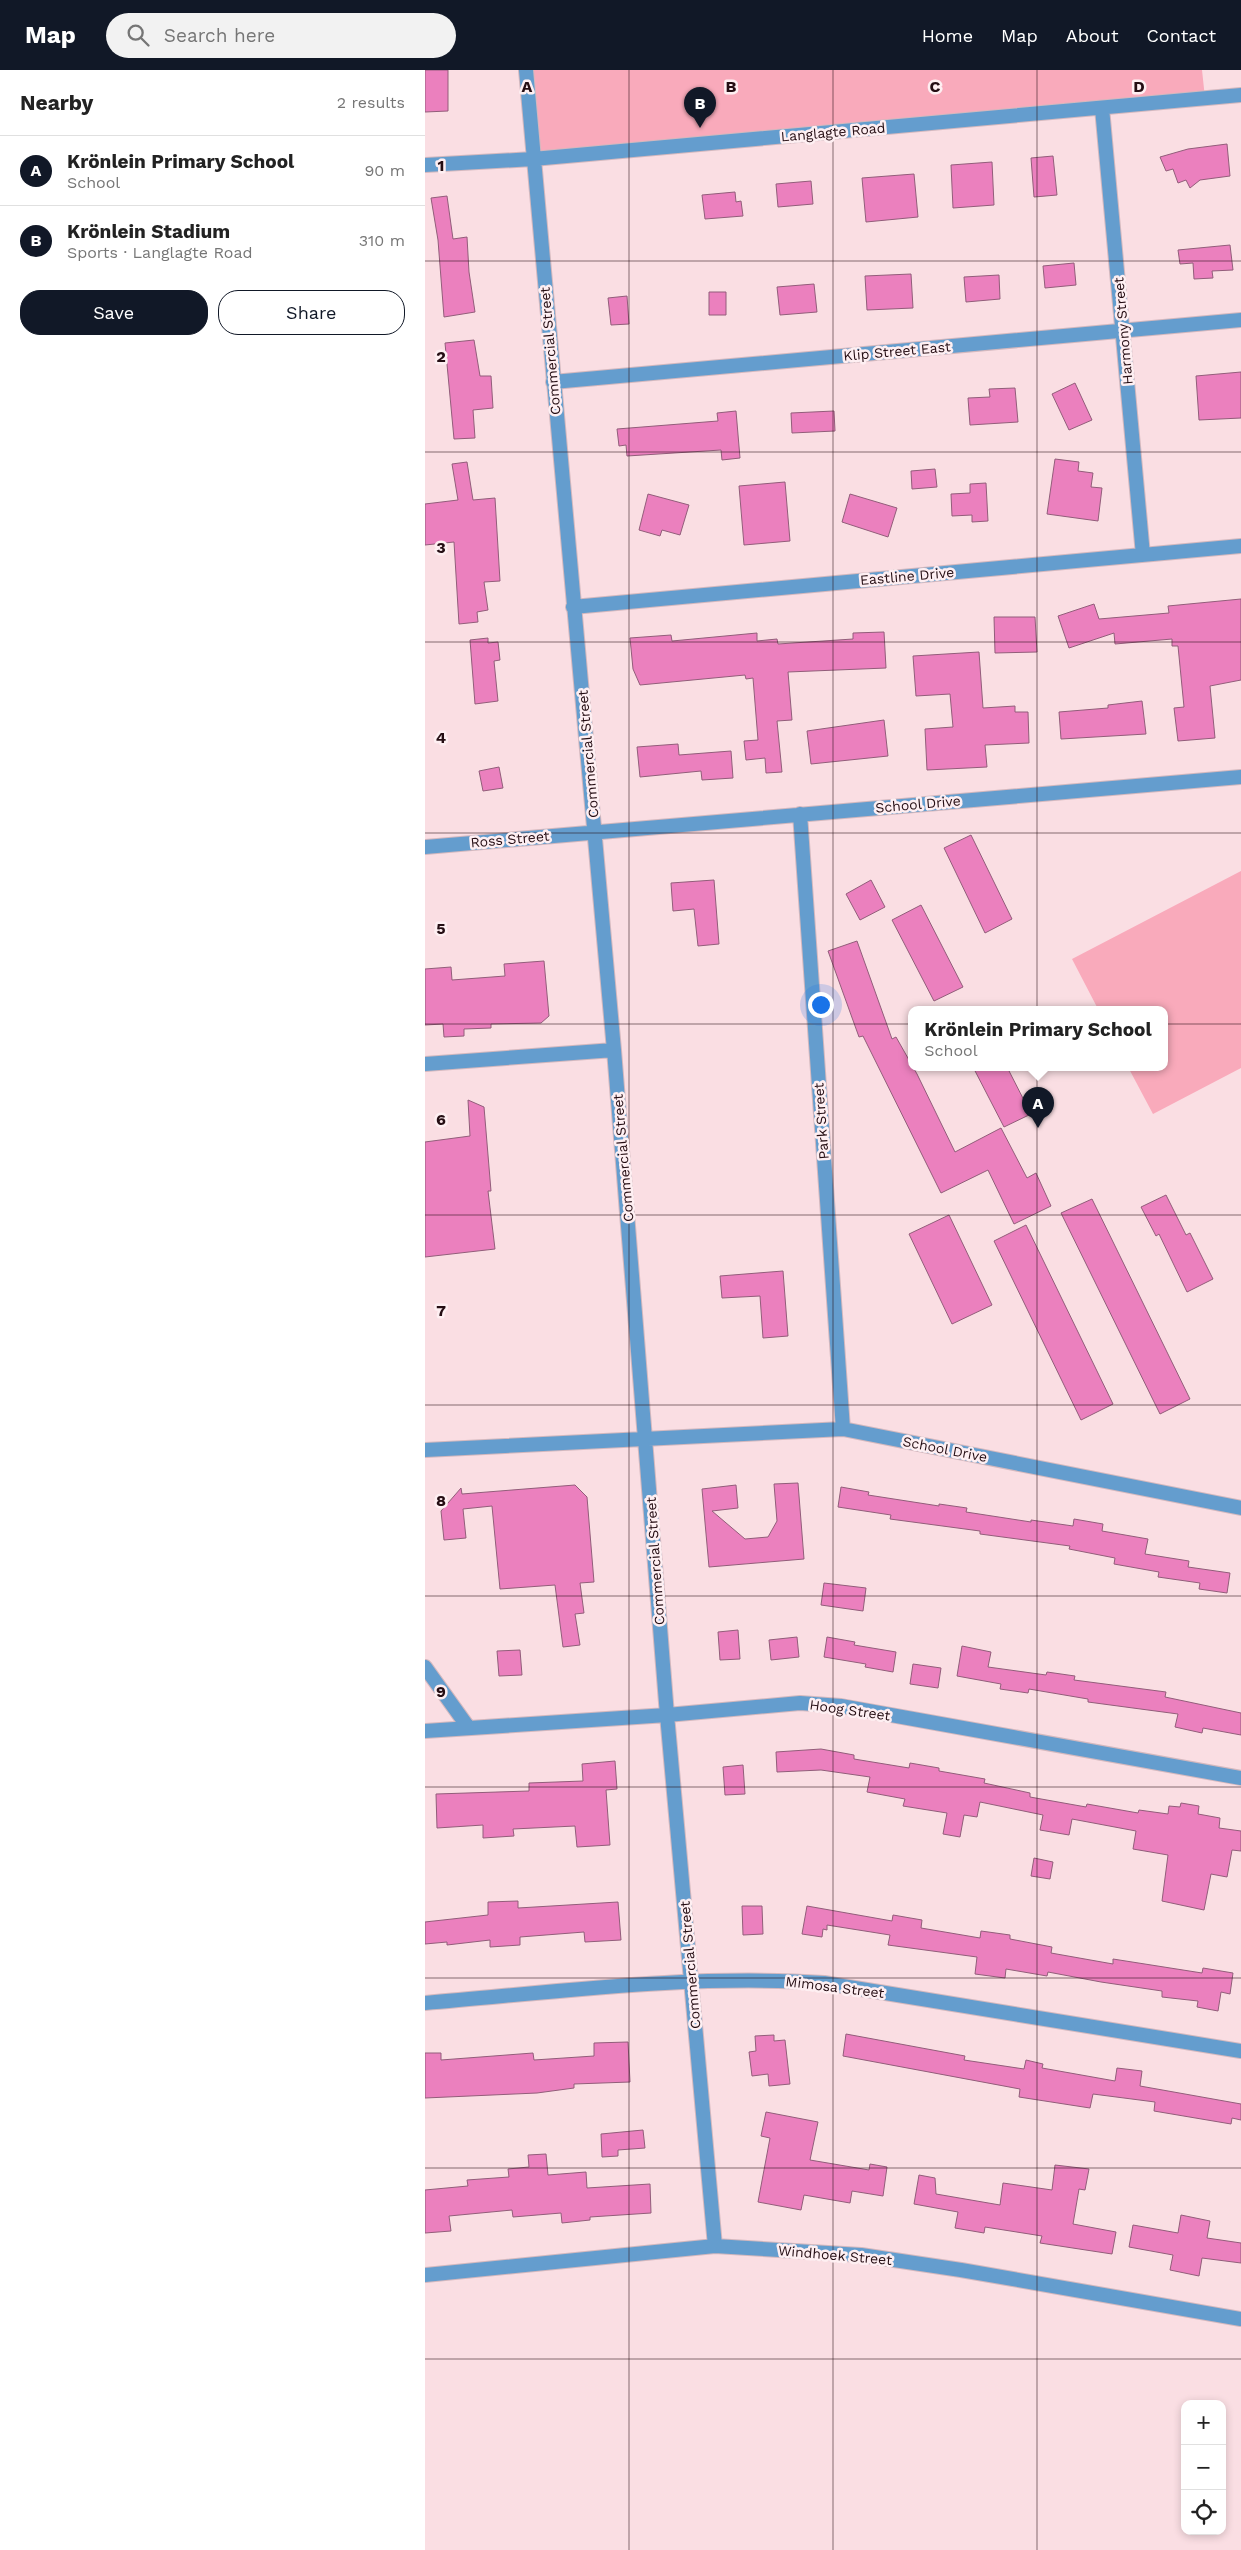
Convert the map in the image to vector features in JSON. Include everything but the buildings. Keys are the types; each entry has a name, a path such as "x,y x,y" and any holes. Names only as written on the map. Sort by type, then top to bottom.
{"street":[{"name":"Commercial Street","path":"526,70 573,607 595,831 667,1715 715,2246"},
{"name":"Langlagte Road","path":"425,164 533,158 1241,95"},
{"name":"Harmony Street","path":"1102,108 1143,555"},
{"name":"Klip Street East","path":"553,382 1241,320"},
{"name":"Eastline Drive","path":"573,607 1241,546"},
{"name":"School Drive","path":"595,831 1241,777"},
{"name":"Park Street","path":"799,814 843,1429"},
{"name":"Ross Street","path":"425,847 595,831"},
{"path":"425,1064 614,1050"},
{"name":"School Drive","path":"425,1450 843,1429 1241,1508"},
{"path":"425,1667 468,1726"},
{"name":"Hoog Street","path":"425,1731 468,1726 667,1715 800,1703 841,1706 1241,1778"},
{"name":"Mimosa Street","path":"425,2003 692,1982 790,1980 824,1983 1241,2051"},
{"name":"Windhoek Street","path":"425,2275 715,2246 861,2255 961,2270 1241,2319"}],"shaded area":[{"path":"526,70 1202,70 1205,98 533,159"},
{"path":"1241,871 1241,1068 1153,1114 1130,1071 1168,1071 1168,1006 1096,1006 1072,959"}],"place":[{"name":"Krönlein Stadium","path":"700,128"},
{"name":"Krönlein Primary School","path":"1038,1128"}]}
